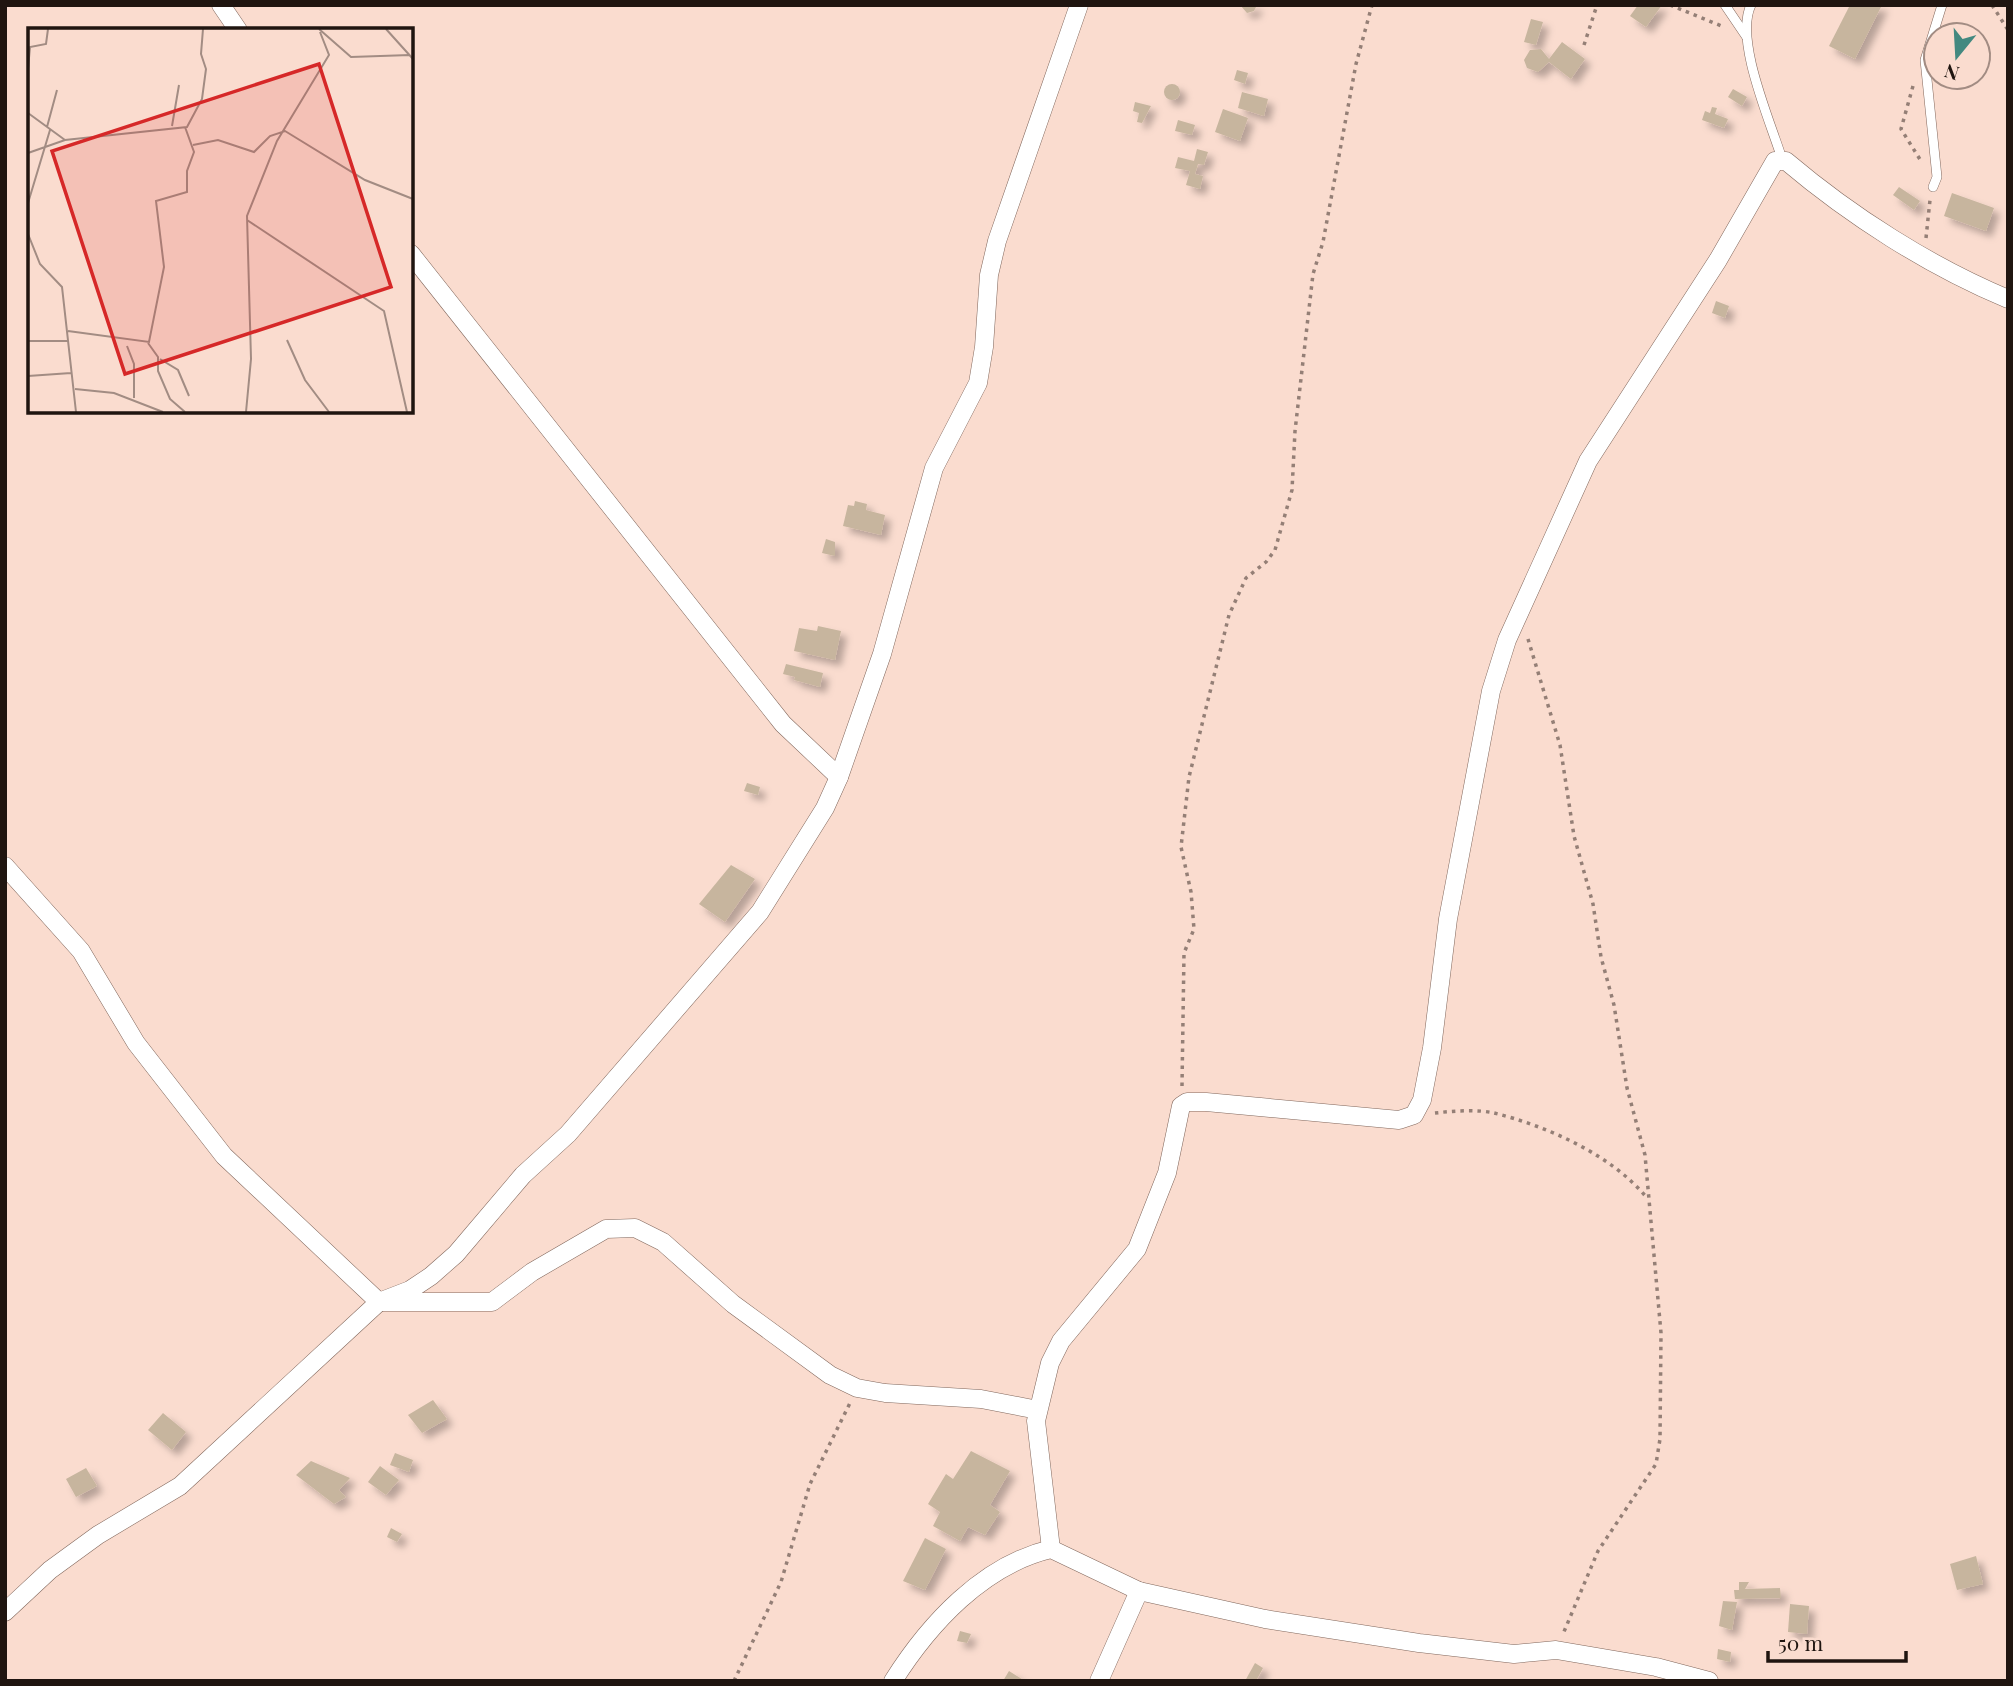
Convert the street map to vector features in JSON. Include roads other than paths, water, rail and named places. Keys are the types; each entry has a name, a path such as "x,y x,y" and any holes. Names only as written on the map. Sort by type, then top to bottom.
{"street":[{"path":"221,5 237,28"},
{"path":"5,1612 50,1570 98,1535 180,1486 379,1302 431,1276 456,1254 523,1175 568,1134 760,912 825,808 839,777 882,654 934,468 978,383 984,347 989,275 997,241 1079,5"},
{"path":"1051,1549 1038,1410 1050,1363 1061,1341 1136,1249 1167,1173 1181,1106 1187,1102 1206,1102 1399,1120 1414,1115 1422,1100 1432,1048 1448,919 1491,691 1507,640 1588,461 1718,260 1775,161 1783,159 1845,206 1956,275 2008,299"},
{"path":"413,257 783,724 839,777"},
{"path":"5,866 81,951 136,1044 223,1156 379,1302 492,1302 532,1272 606,1229 635,1228 663,1242 733,1304 830,1375 857,1388 981,1399 1038,1410"},
{"path":"893,1681 912,1650 979,1581 1051,1549 1139,1591 1265,1619 1419,1643 1514,1654 1556,1650 1656,1667 1709,1681"},
{"path":"1099,1681 1139,1591"}],"lane":[{"path":"1725,5 1745,35 1783,159"},
{"path":"1745,35 1751,5"},
{"path":"1933,187 1937,177 1926,60 1942,5"}]}
